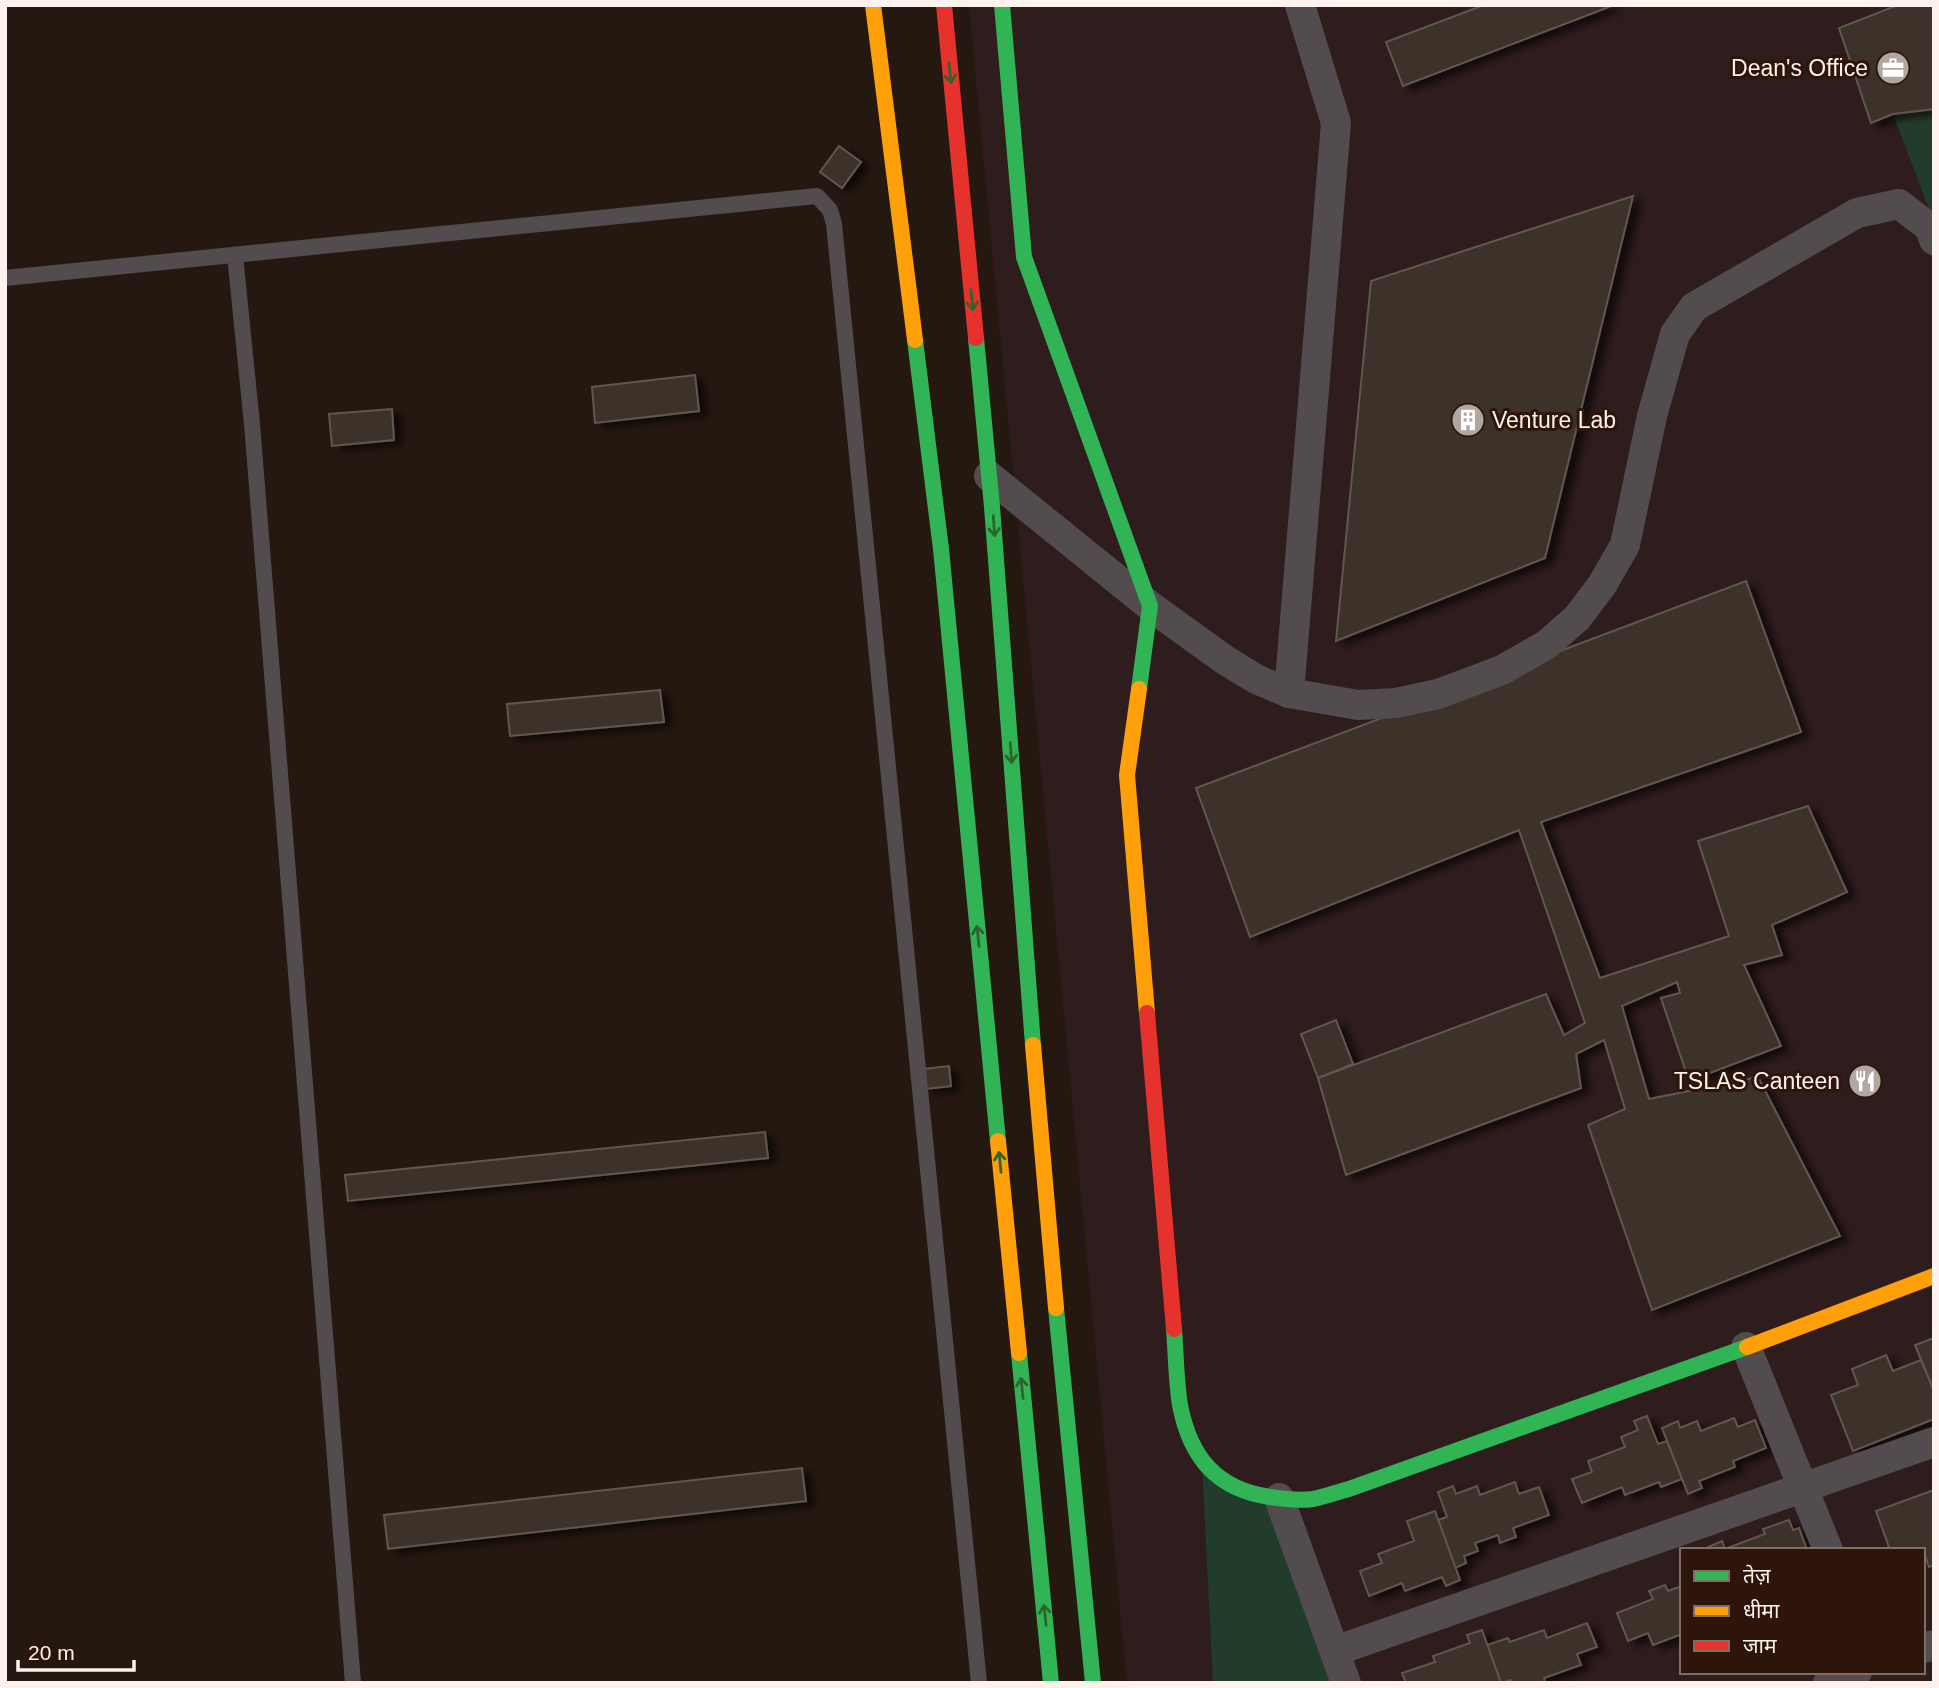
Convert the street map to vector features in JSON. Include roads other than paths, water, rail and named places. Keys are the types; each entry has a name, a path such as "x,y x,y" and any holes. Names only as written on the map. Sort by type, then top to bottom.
{"street":[{"path":"873,5 941,549 1051,1683"},
{"path":"943,5 989,476 1044,1184 1093,1683"},
{"path":"1002,5 1024,257 1150,607 1127,775 1180,1404 1186,1433 1202,1463 1228,1488 1253,1496 1310,1499 1349,1489 1746,1347 1934,1276"},
{"path":"1289,693 1336,123 1300,5"},
{"path":"989,476 1150,607 1256,679 1289,693 1358,705 1396,703 1438,694 1502,670 1546,645 1577,618 1602,584 1625,545 1655,404 1675,334 1694,307 1857,213 1899,204 1930,228 1934,240"},
{"path":"1746,1347 1805,1487 1827,1548"},
{"path":"1335,1651 1934,1442"},
{"path":"1279,1498 1346,1683"},
{"path":"1828,1683 1852,1674"}],"lane":[{"path":"5,278 817,196 830,210 834,224 978,1683"},
{"path":"235,256 252,424 353,1683"}],"place":[{"name":"Dean's Office","path":"1893,68"},
{"name":"Venture Lab","path":"1468,420"},
{"name":"TSLAS Canteen","path":"1865,1081"}]}
